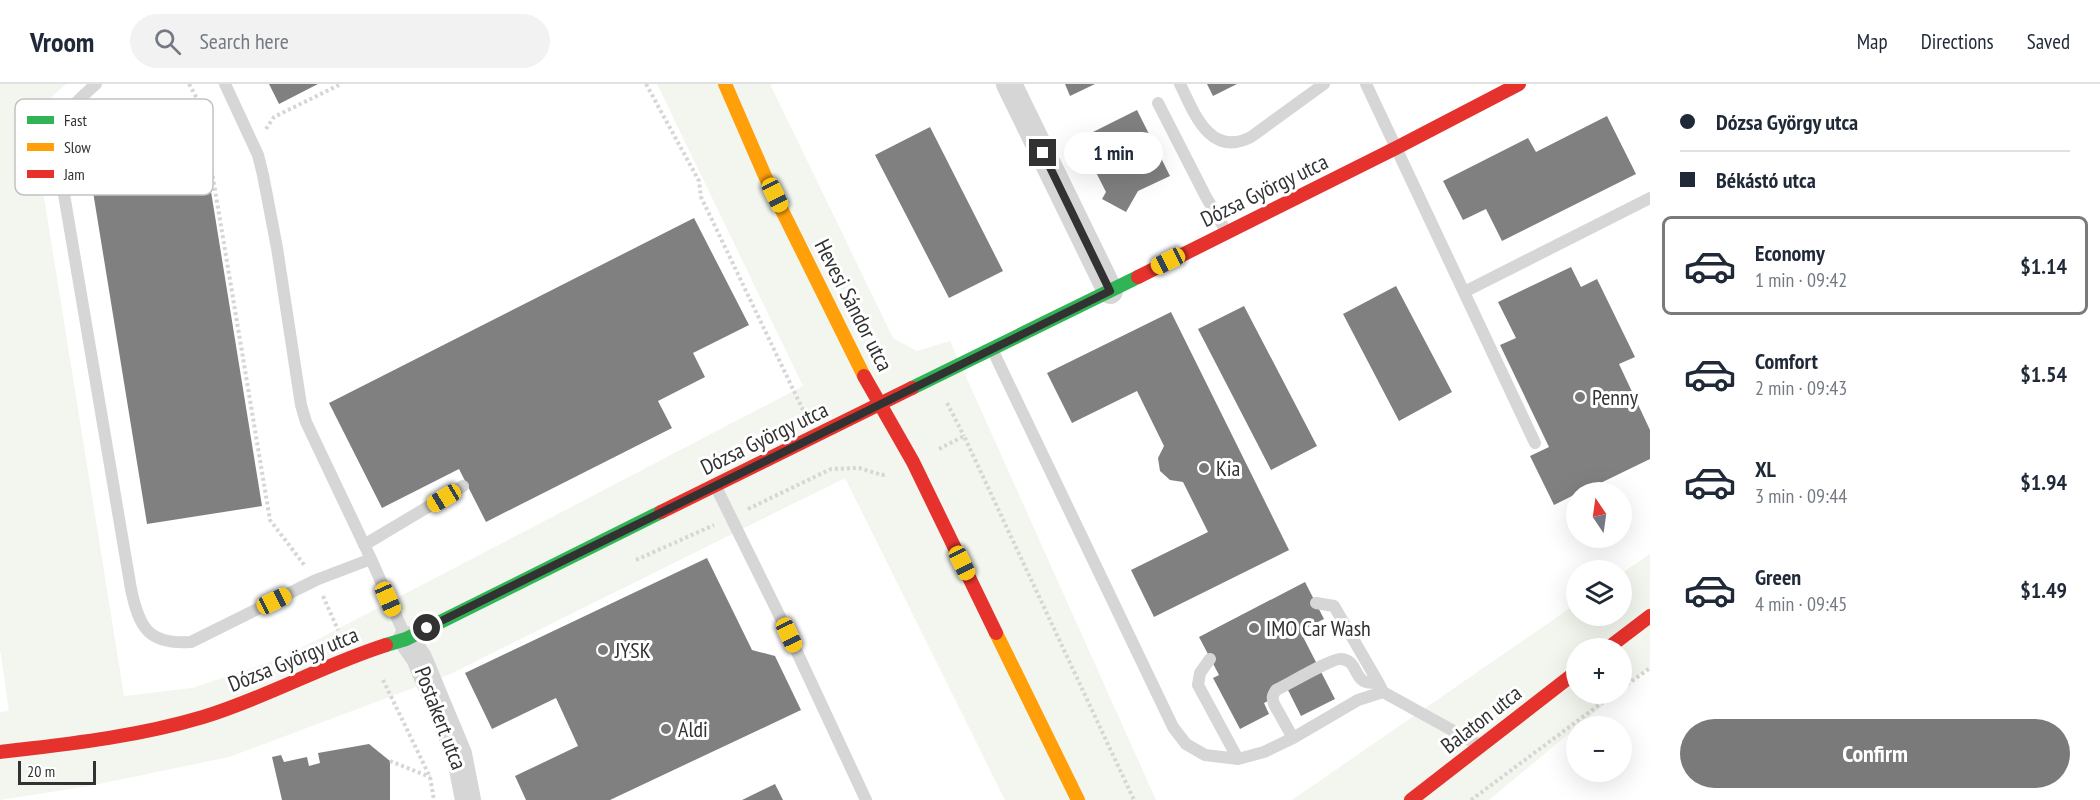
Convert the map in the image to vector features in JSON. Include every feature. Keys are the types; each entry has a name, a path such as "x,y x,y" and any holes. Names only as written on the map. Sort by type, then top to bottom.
{"street":[{"name":"Hevesi Sándor utca","path":"725,84 765,176 861,370 913,462 1078,800"},
{"path":"1009,84 1110,291"},
{"name":"Dózsa György utca","path":"0,752 116,738 203,717 266,694 352,656 413,648 715,485 1110,291 1519,84"},
{"path":"1621,638 1650,616"},
{"name":"Postakert utca","path":"413,648 459,754 468,800"},
{"name":"Balaton utca","path":"1411,800 1566,680"}],"lane":[{"path":"80,99 96,84"},
{"path":"225,84 258,155 263,175 277,248 301,405 306,422 413,648"},
{"path":"1180,84 1204,130 1218,139 1233,142 1251,137 1324,84"},
{"path":"1366,84 1536,443"},
{"path":"1158,103 1226,232"},
{"path":"64,195 130,590 139,621 150,634 173,641 191,642 316,580 371,559"},
{"path":"1464,292 1650,198"},
{"path":"992,349 1173,727 1186,744 1205,755 1238,759 1264,752 1293,738 1380,687"},
{"path":"715,485 732,516 866,800"},
{"path":"364,545 463,486"},
{"path":"1316,603 1334,606 1380,687"},
{"path":"1210,658 1200,673 1198,685 1238,759"},
{"path":"1293,738 1272,699 1276,690 1340,659 1350,663 1364,682 1380,687 1480,746"}],"path":[{"path":"189,84 197,99"},
{"path":"253,145 274,117 341,84"},
{"path":"646,84 699,181 701,197 815,435"},
{"path":"213,178 270,520 316,580 341,637 352,656"},
{"path":"934,378 964,436 1134,800"},
{"path":"635,560 831,469 859,468 882,476 964,436"},
{"path":"374,682 383,680 413,648"},
{"path":"1632,681 1650,668"},
{"path":"383,680 430,777 434,800"},
{"path":"1471,800 1600,704"},
{"path":"390,761 430,777"}],"shaded area":[{"path":"0,84 66,84 50,99 15,99 15,195 44,195 124,696 192,688 282,658 803,386 657,84 770,84 893,338 917,351 950,341 1156,800 1005,800 845,478 448,675 229,757 89,786 0,800 0,712 9,711 0,649"},
{"path":"1650,554 1650,667 1632,682 1632,638 1566,638 1566,704 1605,704 1590,716 1566,716 1566,736 1489,800 1292,800 1566,611 1566,626 1632,626 1632,566"}],"building":[{"path":"269,84 318,84 279,104"},
{"path":"1065,84 1095,84 1070,96"},
{"path":"1207,84 1237,84 1213,96"},
{"path":"1137,110 1170,176 1138,191 1126,212 1102,199 1106,192 1079,139"},
{"path":"1607,116 1636,174 1502,241 1486,209 1463,220 1443,181 1528,138 1536,152"},
{"path":"930,127 1003,271 949,298 875,155"},
{"path":"94,195 212,195 262,506 147,524"},
{"path":"694,218 749,325 693,353 705,377 658,401 672,428 486,522 459,469 382,508 329,403"},
{"name":"Penny","path":"1571,267 1581,287 1597,279 1635,357 1619,364 1650,430 1650,459 1603,482 1566,482 1566,499 1554,505 1530,456 1549,447 1500,345 1516,338 1498,302"},
{"path":"1396,286 1452,392 1399,421 1343,314"},
{"path":"1244,306 1317,446 1271,470 1198,329"},
{"name":"Kia","path":"1171,312 1289,550 1154,617 1131,570 1208,532 1183,482 1170,480 1160,471 1158,458 1164,446 1137,391 1072,423 1047,373"},
{"path":"707,558 752,650 775,656 801,710 610,800 526,800 515,776 578,746 556,698 492,729 465,673"},
{"path":"1305,582 1324,619 1300,631 1335,699 1301,716 1288,690 1264,703 1269,714 1240,729 1213,678 1219,675 1199,637"},
{"path":"369,744 390,761 390,800 282,800 272,757 281,755 284,762 307,757 309,766 320,763 318,753"},
{"path":"775,784 783,800 742,800"}],"traffic: fast":[{"path":"912,388 1138,277"},
{"path":"386,645 406,639 661,512"}],"traffic: slow":[{"path":"725,84 765,176 864,376"},
{"path":"996,633 1078,800"}],"traffic: jam":[{"path":"1138,277 1519,84"},
{"path":"864,376 913,462 996,633"},
{"path":"661,512 912,388"},
{"path":"1621,638 1650,616"},
{"path":"0,752 127,735 178,724 249,701 386,645"},
{"path":"1411,800 1566,680"}],"place":[{"name":"Penny","path":"1580,397"},
{"name":"Kia","path":"1204,468"},
{"name":"IMO Car Wash","path":"1254,628"},
{"name":"JYSK","path":"603,650"},
{"name":"Aldi","path":"666,729"}],"route":[{"path":"427,628 1110,291 1043,153"}]}
